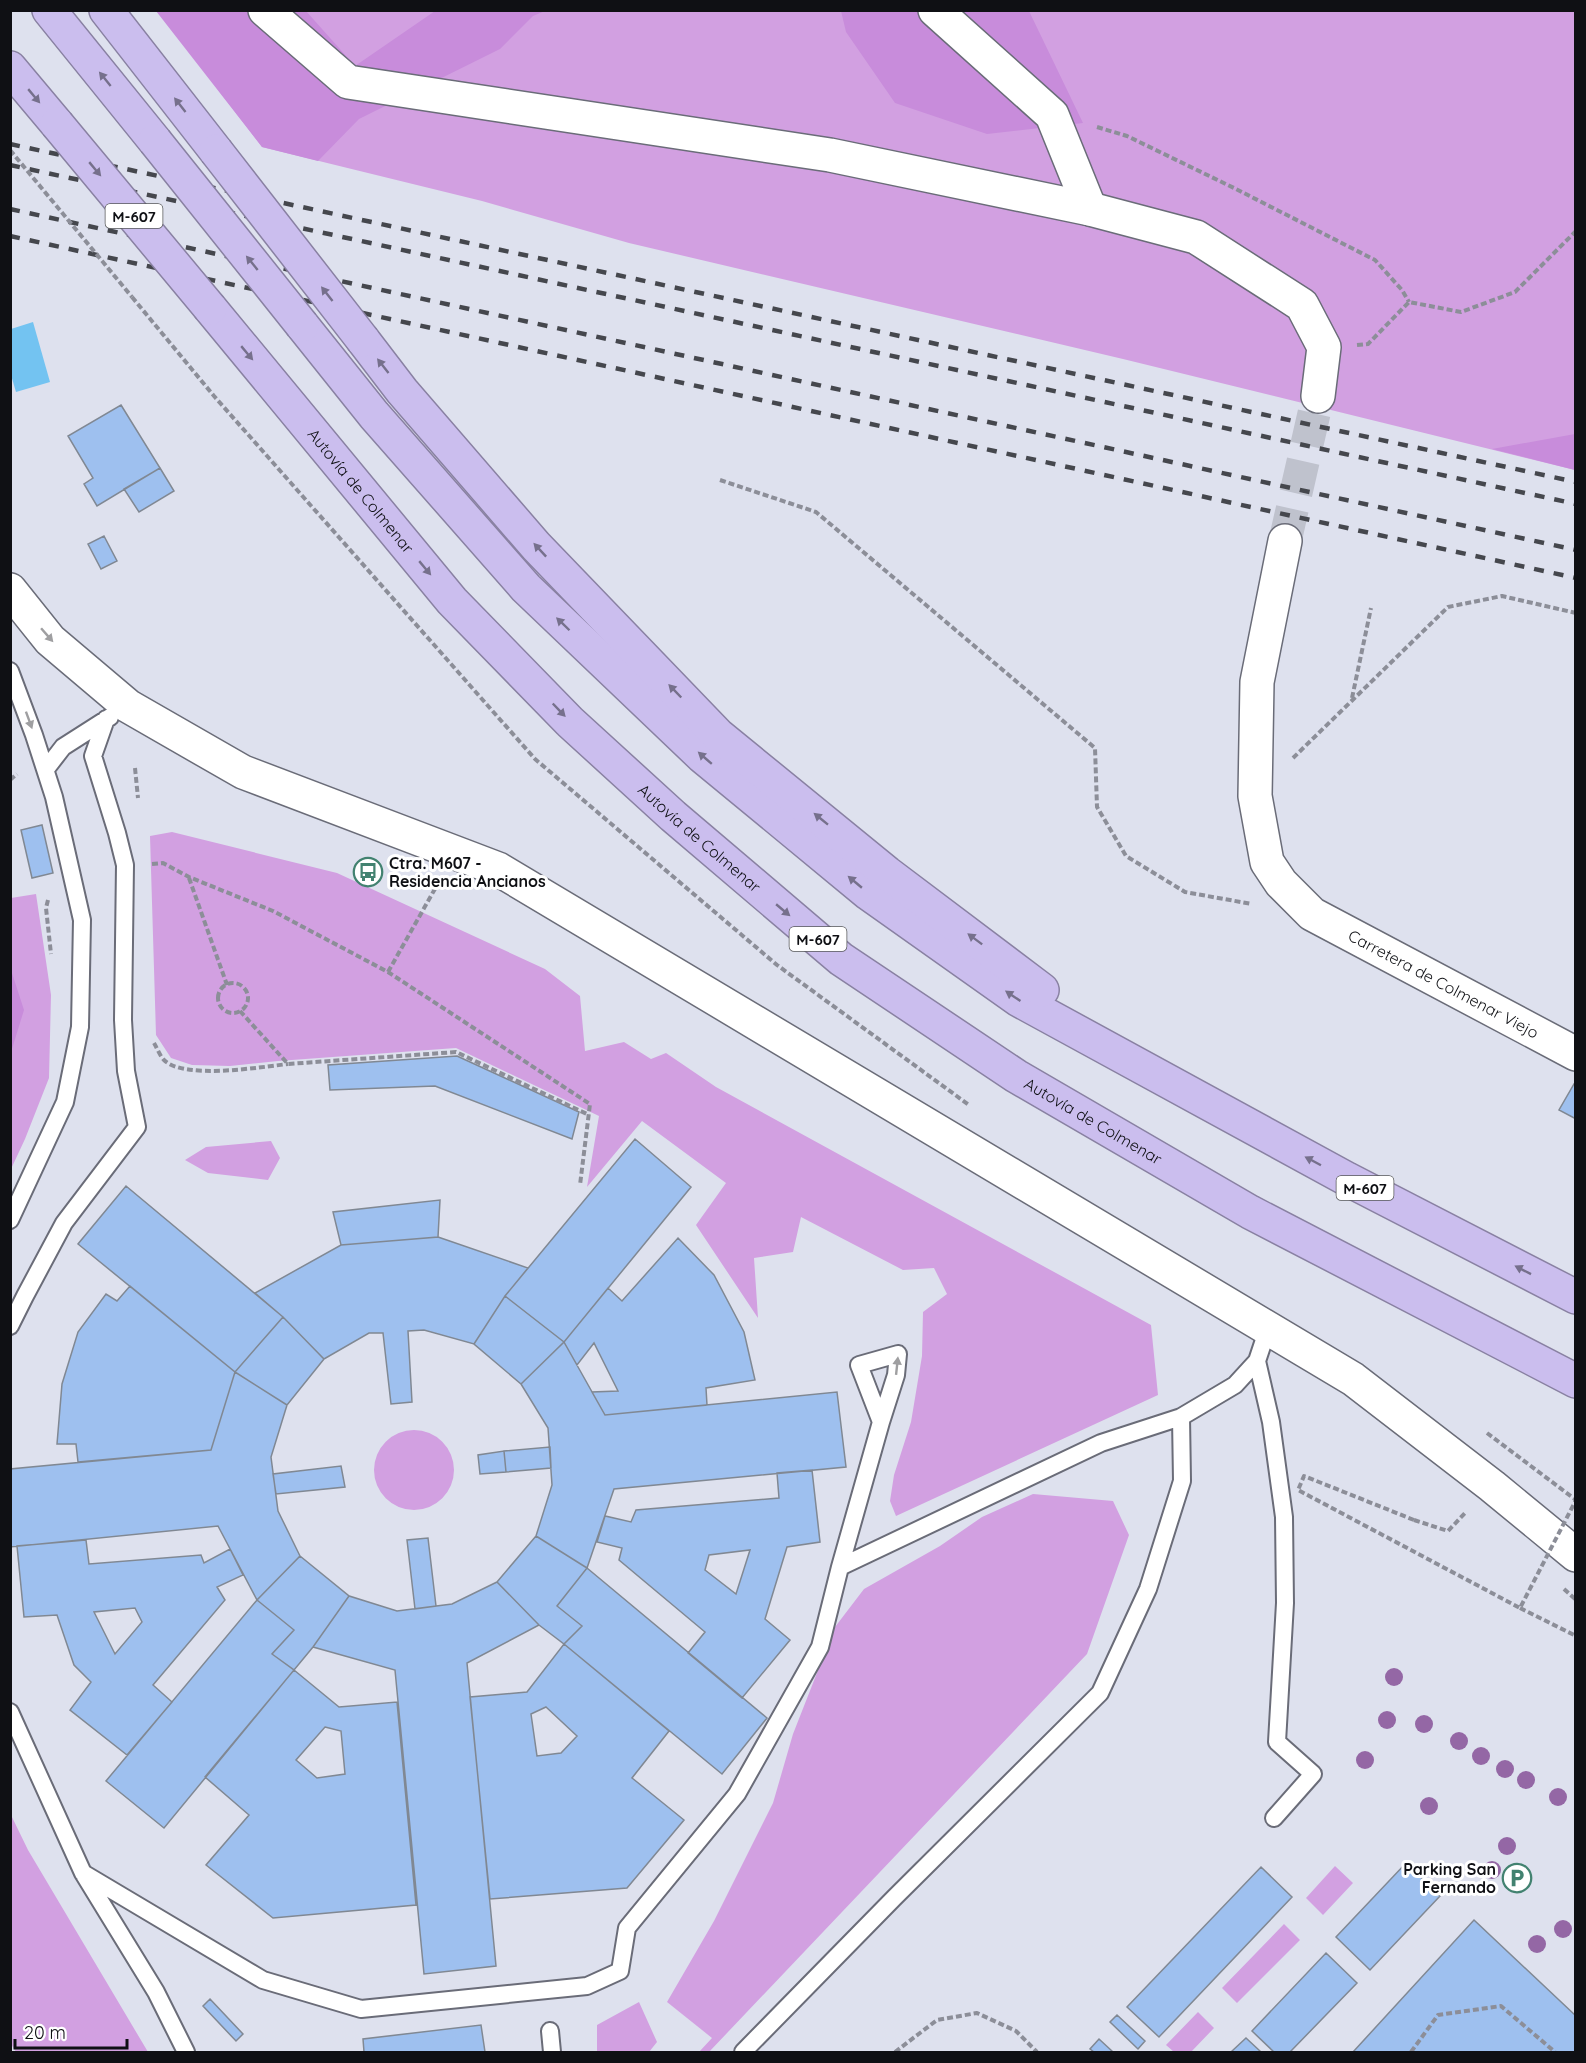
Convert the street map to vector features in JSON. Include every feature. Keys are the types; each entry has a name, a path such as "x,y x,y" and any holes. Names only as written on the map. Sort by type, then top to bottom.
{"highway":[{"name":"M-607","path":"49,10 374,415 526,588 702,756 868,893 1010,994 1347,1179 1575,1297"},
{"path":"106,10 402,391 536,546 718,735 887,873 1156,1076"},
{"name":"Autovía de Colmenar","path":"10,68 460,609 570,722 673,816 842,959 1016,1076 1250,1212 1575,1381"}],"street":[{"path":"265,10 348,82 830,155 1090,209 1196,237 1302,305 1324,347 1318,396"},
{"path":"935,10 1052,115 1090,209"},
{"name":"Carretera de Colmenar Viejo","path":"1285,541 1257,682 1255,796 1267,862 1281,883 1312,914 1575,1054"},
{"path":"10,590 50,640 117,712 243,771 498,869 1353,1379 1492,1486 1575,1555"}],"lane":[{"path":"10,671 46,768 62,826 82,920 80,1027 65,1102 10,1220"},
{"path":"46,768 63,747 117,712"},
{"path":"10,1326 64,1223 137,1127 126,1071 123,1020 124,865 117,832 93,756 117,712"},
{"path":"840,1567 1101,1443 1182,1417 1235,1385 1257,1361 1268,1328"},
{"path":"1257,1361 1271,1422 1284,1516 1285,1603 1277,1742 1313,1774 1274,1818"},
{"path":"743,2052 1100,1693 1148,1589 1182,1481 1182,1417"},
{"path":"83,1873 263,1980 361,2009 587,1986 620,1971 627,1928 737,1794 820,1647 881,1422"},
{"path":"10,1712 83,1873 156,1992 186,2052"},
{"path":"550,2031 552,2052"}],"path":[{"path":"1048,111 1127,136 1375,260 1402,290 1409,302 1461,312 1515,292 1575,231"},
{"path":"10,150 132,297"},
{"path":"1324,347 1368,344 1409,302"},
{"path":"720,480 816,512 1095,748 1097,807 1126,855 1185,892 1254,904"},
{"path":"1255,796 1448,607 1502,596 1575,613"},
{"path":"1352,700 1371,608"},
{"path":"135,768 139,809"},
{"path":"124,865 163,863 189,877 273,911 388,972 590,1104 580,1185"},
{"path":"189,877 227,985"},
{"path":"388,972 436,888"},
{"path":"49,898 46,908 52,962"},
{"path":"238,984 246,992 248,1003 240,1011 228,1012 219,1004 219,993 227,985 238,984"},
{"path":"240,1011 288,1064"},
{"path":"150,1036 164,1060 183,1069 204,1071 456,1052 589,1115"},
{"path":"1468,1510 1448,1531 1413,1520 1304,1476 1298,1490 1575,1636"},
{"path":"1520,1608 1575,1500"},
{"path":"1411,2052 1438,2015 1501,2006 1555,2052"},
{"path":"895,2052 937,2020 977,2013 1016,2031 1037,2052"}],"shaded area":[{"path":"156,11 306,11 355,66 435,11 545,11 533,16 500,49 359,119 318,161 262,147"},
{"path":"158,11 1575,11 1575,470 1123,359 629,243 482,201 262,147"},
{"path":"841,11 1029,11 1083,123 987,134 895,103 846,32"},
{"path":"1575,434 1575,470 1492,449"},
{"path":"172,832 337,873 545,969 580,996 585,1051 624,1042 651,1059 666,1053 716,1087 1151,1325 1158,1395 896,1516 890,1501 894,1475 911,1422 922,1356 923,1312 947,1294 934,1268 903,1270 801,1217 793,1252 754,1258 758,1318 696,1225 726,1183 642,1121 587,1187 599,1116 456,1048 230,1066 192,1065 171,1058 156,1035 150,836"},
{"path":"36,894 51,995 49,1078 11,1169 11,898"},
{"path":"11,970 24,1010 11,1052"},
{"path":"271,1141 280,1158 268,1180 208,1173 185,1160 206,1147"},
{"path":"414,1430 429,1433 442,1442 451,1455 454,1470 451,1485 442,1498 429,1507 414,1510 399,1507 386,1498 377,1485 374,1470 377,1455 386,1442 399,1433"},
{"path":"1033,1494 1113,1501 1129,1535 1087,1654 709,2052 699,2052 712,2038 667,2002 714,1921 773,1803 793,1734 835,1627 864,1589 940,1546 982,1517"},
{"path":"11,1815 28,1850 148,2052 16,2052 11,2044"},
{"path":"1335,1866 1353,1883 1323,1915 1306,1898"},
{"path":"1284,1924 1300,1940 1237,2003 1222,1988"},
{"path":"639,2002 657,2042 649,2052 597,2052 597,2025"},
{"path":"1198,2012 1214,2028 1191,2052 1174,2052 1166,2045"}],"water":[{"path":"33,322 50,382 16,392 11,375 11,329"}],"building":[{"path":"121,405 160,468 97,506 84,484 93,478 68,436"},
{"path":"160,468 174,491 139,512 124,489"},
{"path":"104,536 117,561 101,569 88,544"},
{"path":"42,825 53,873 32,878 21,830"},
{"path":"457,1056 579,1112 572,1139 435,1086 330,1090 328,1065"},
{"path":"1574,1084 1576,1085 1576,1119 1559,1110"},
{"path":"635,1139 691,1187 564,1342 505,1296"},
{"path":"126,1186 283,1317 235,1372 78,1244"},
{"path":"440,1200 438,1237 341,1245 333,1212"},
{"path":"438,1237 528,1268 505,1296 474,1344 424,1330 408,1331 412,1402 391,1404 383,1333 369,1333 324,1359 283,1317 255,1293 341,1245"},
{"path":"678,1238 714,1275 744,1332 755,1380 706,1388 707,1405 605,1415 592,1392 618,1391 594,1343 577,1365 564,1342 608,1288 622,1301"},
{"path":"130,1286 235,1372 211,1450 78,1462 76,1444 57,1444 62,1384 78,1332 106,1294 117,1301"},
{"path":"505,1296 564,1342 521,1384 474,1344"},
{"path":"283,1317 324,1359 287,1405 235,1372"},
{"path":"564,1342 605,1415 837,1392 846,1467 614,1489 587,1568 536,1536 552,1485 548,1428 521,1384"},
{"path":"235,1372 287,1405 271,1457 278,1511 300,1556 257,1600 218,1526 10,1547 10,1469 211,1450"},
{"path":"550,1447 551,1468 506,1472 504,1451"},
{"path":"504,1451 506,1472 480,1474 478,1455"},
{"path":"341,1466 345,1487 276,1494 273,1474"},
{"path":"812,1470 820,1542 787,1547 765,1619 790,1640 742,1698 688,1653 705,1632 619,1560 622,1548 597,1542 605,1516 631,1522 636,1510 779,1498 777,1473","holes":["750,1550 736,1594 705,1570 709,1555"]},
{"path":"536,1536 587,1568 557,1606 582,1626 564,1644 539,1625 497,1582"},
{"path":"428,1538 436,1606 415,1609 407,1540"},
{"path":"86,1540 89,1564 201,1555 204,1563 230,1549 243,1575 217,1587 225,1600 153,1685 172,1702 127,1755 70,1710 91,1682 74,1665 57,1615 24,1617 17,1546","holes":["135,1608 142,1622 115,1654 94,1612"]},
{"path":"300,1556 349,1596 294,1670 272,1654 294,1630 257,1600"},
{"path":"587,1568 767,1718 722,1774 564,1644 582,1626 557,1606"},
{"path":"497,1582 539,1625 467,1663 496,1966 424,1974 395,1670 313,1647 349,1596 397,1611 452,1604"},
{"path":"257,1600 294,1630 272,1654 294,1670 164,1828 106,1781"},
{"path":"564,1644 669,1731 632,1778 684,1820 627,1888 490,1899 470,1697 527,1692","holes":["546,1707 577,1736 561,1753 537,1756 531,1714"]},
{"path":"294,1670 339,1707 397,1702 416,1905 273,1918 206,1865 249,1815 205,1777","holes":["325,1727 341,1731 345,1774 317,1778 296,1760"]},
{"path":"1406,1863 1440,1896 1370,1970 1336,1937"},
{"path":"1261,1867 1292,1897 1159,2037 1127,2007"},
{"path":"1474,1920 1576,2016 1576,2052 1353,2052"},
{"path":"1326,1953 1357,1983 1290,2052 1274,2052 1252,2031"},
{"path":"210,1999 243,2034 236,2041 203,2006"},
{"path":"1117,2015 1145,2041 1138,2049 1110,2022"},
{"path":"481,2025 485,2052 364,2052 363,2039"},
{"path":"1246,2038 1261,2052 1231,2052"},
{"path":"1099,2039 1113,2052 1094,2052 1090,2049"}],"tunnel":[{"path":"1285,541 1318,396"}],"railway":[{"path":"10,144 1576,482"},
{"path":"10,165 1576,504"},
{"path":"10,209 1576,550"},
{"path":"10,236 1576,578"}],"place":[{"name":"Ctra. M607 - Residencia Ancianos","path":"368,872"},
{"name":"Parking San Fernando","path":"1517,1878"}]}
